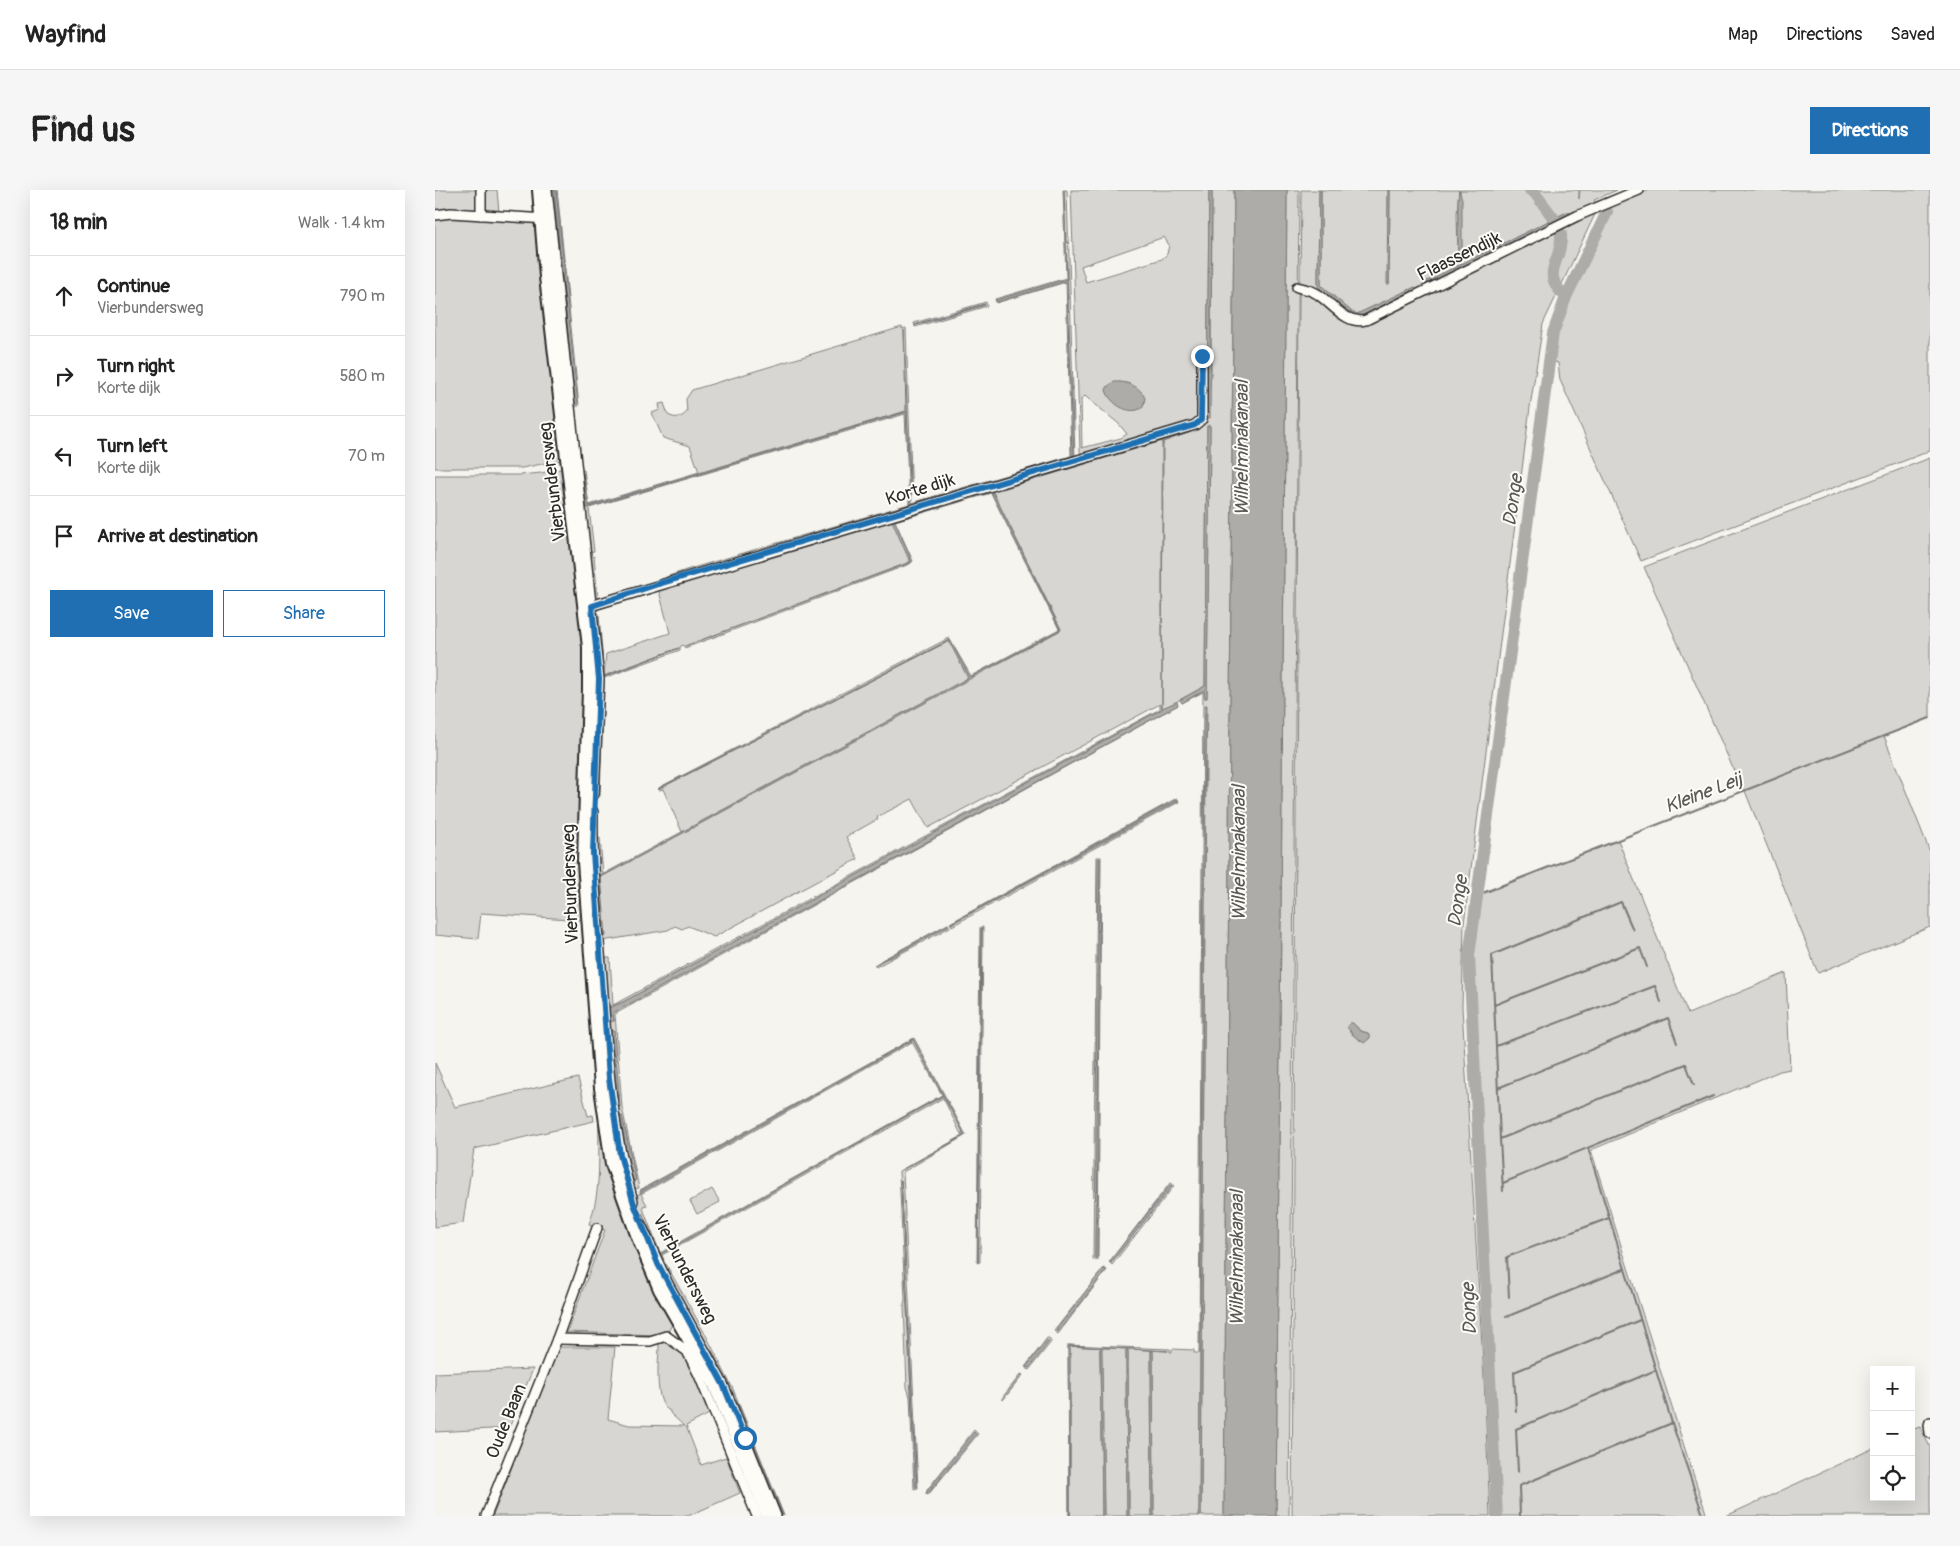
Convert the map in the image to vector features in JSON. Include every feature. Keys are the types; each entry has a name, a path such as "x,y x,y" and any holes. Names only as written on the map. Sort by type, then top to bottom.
{"main road":[{"name":"Vierbundersweg","path":"539,190 546,219 547,277 589,606 590,689 585,862 602,1088 613,1164 639,1237 661,1289 715,1383 769,1516"}],"street":[{"path":"481,190 481,215"},
{"name":"Vierbundersweg","path":"546,219 547,190"},
{"name":"Flaassendijk","path":"1297,287 1318,295 1347,318 1356,321 1366,320 1579,215 1639,190"},
{"path":"435,215 451,213 546,219"},
{"name":"Korte dijk","path":"589,606 1195,425 1201,420 1202,356"},
{"name":"Vierbundersweg","path":"589,606 599,679 593,853 609,1078 620,1155 634,1204 652,1251 723,1384 777,1516"},
{"name":"Oude Baan","path":"486,1516 557,1339 597,1228"},
{"path":"557,1339 651,1341 662,1337 669,1337 674,1343 687,1350 757,1516"},
{"path":"1930,1422 1930,1433"}],"shaded area":[{"path":"435,190 497,190 499,212 497,220 534,223 548,323 562,460 522,468 435,468"},
{"path":"549,190 554,190 575,404 577,405 557,190 579,406 572,407"},
{"path":"1063,190 1067,190 1075,457 919,501 1044,466 594,603 589,557 594,556 598,599 686,570 909,504 905,414 589,508 594,551 588,552 579,472 584,470 589,505 699,472 690,446 663,438 652,413 660,410 659,404 664,403 668,415 674,417 683,416 687,412 686,399 692,390 902,327 902,329 906,328 912,503 1071,456 1066,282 996,303 995,299 1066,278","holes":["1068,279 997,302 996,300 997,300","907,412 587,508 583,474 589,506"]},
{"path":"1071,190 1209,190 1207,417 1211,374 1212,190 1234,190 1224,1516 1201,1516 1206,705 1204,722 1199,1516 1154,1516 1153,1352 1151,1351 1152,1516 1129,1516 1128,1351 1126,1351 1127,1516 1104,1516 1100,1349 1102,1516 1070,1516 1070,1346 1077,1346 1069,1345 1170,1349 1170,1352 1172,1352 1172,1349 1194,1350 1194,1353 1199,1353 1203,692 1182,703 1204,690 1205,698 1207,698 1210,426 1207,426 1205,686 623,1002 610,1007 614,1021 613,1013 1178,705 615,1014 622,1107 639,1188 634,1189 636,1195 650,1187 640,1190 914,1038 966,1135 903,1172 918,1488 914,1489 910,1397 907,1387 899,1171 962,1136 943,1098 662,1255 664,1260 659,1262 634,1198 615,1115 602,958 610,958 613,1005 1160,709 1160,704 928,828 912,799 877,817 878,819 846,837 858,859 714,937 688,926 682,929 675,926 668,930 602,941 595,841 600,838 603,875 600,877 605,937 601,877 983,671 970,678 949,640 846,693 949,641 968,678 682,832 663,789 659,790 658,789 660,787 949,638 971,676 1059,629 991,493 895,521 913,561 910,564 685,648 683,645 680,647 680,650 604,678 600,796 596,793 596,617 599,615 604,675 606,654 670,633 659,591 599,609 598,606 1200,424 1200,415 1196,423 1083,458 1080,451","holes":["1164,237 1169,245 1167,254 1162,259 1086,282 1081,266","1119,382 1129,384 1142,393 1145,404 1137,410 1128,409 1114,402 1106,390","1197,386 1200,386 1200,403 1196,402","1085,396 1119,424 1127,434 1121,438 1082,448 1081,399","1191,432 1163,441 1163,445 1162,441 1002,489","992,490 1060,630 992,493 903,517","679,648 604,677 602,723 604,676","836,698 659,789 661,787","611,1031 614,1031 617,1106","912,1042 942,1095 660,1253 644,1211 643,1206 647,1205 641,1194","622,1116 636,1180 634,1181 625,1151","901,1180 917,1487 915,1475"]},
{"path":"1287,190 1299,190 1289,1516 1276,1516"},
{"path":"1301,190 1319,190 1318,285 1350,314 1300,286"},
{"path":"1321,190 1388,190 1389,284 1390,190 1459,190 1457,214 1458,254 1462,253 1460,190 1579,190 1579,199 1580,190 1617,190 1594,200 1595,202 1625,190 1638,190 1361,320 1350,314 1357,314 1352,312 1321,285","holes":["1567,212 1570,214 1428,283 1425,282","1415,287 1368,314 1357,314"]},
{"path":"1650,190 1930,190 1930,451 1641,561 1560,380 1558,363 1546,359 1558,308 1603,210"},
{"path":"1597,210 1543,324 1530,407 1464,924 1462,1007 1484,1379 1490,1516 1292,1516 1299,295 1301,291 1309,291 1352,323","holes":["1356,1026 1360,1031 1368,1033 1361,1040 1349,1032"]},
{"path":"986,302 987,306 915,327 914,323","holes":["984,304 984,305 916,325"]},
{"path":"1930,458 1930,718 1884,736 1930,852 1930,927 1818,973 1745,791 1743,791 1644,567"},
{"path":"565,468 584,671 578,839 583,920 481,913 478,939 435,935 435,475 520,475"},
{"path":"1177,798 1179,802 952,926 950,923","holes":["1177,799 1178,801 951,924"]},
{"path":"1618,840 1688,1014 1786,973 1790,1069 1780,1071 1591,1150 1706,1513 1700,1516 1498,1516 1492,1361 1471,996 1472,935 1480,895"},
{"path":"1097,857 1101,857 1098,1260 1093,1260","holes":["1100,859 1097,1258 1095,1256"]},
{"path":"948,924 950,927 876,967 874,965 948,926 918,940"},
{"path":"980,927 983,927 980,1262 977,1263","holes":["981,928 982,928 978,1262"]},
{"path":"435,1063 455,1107 578,1078 588,1116 593,1115 594,1121 474,1149 463,1223 435,1227"},
{"path":"599,1120 612,1179 623,1214 640,1256 673,1323 669,1330 659,1335 567,1332 605,1230 589,1224 598,1186"},
{"path":"1170,1183 1174,1186 1112,1265 1109,1262","holes":["1172,1186 1111,1263 1154,1205"]},
{"path":"712,1189 720,1202 697,1214 690,1201"},
{"path":"666,1264 708,1339 733,1389 784,1516 736,1399 782,1516 779,1516 664,1266"},
{"path":"1104,1268 1107,1270 1058,1334 1054,1331"},
{"path":"1047,1338 1051,1342 1029,1370 1025,1367"},
{"path":"666,1342 682,1350 687,1357 709,1414 686,1426 701,1465 726,1457 740,1493 688,1516 493,1516 559,1347 615,1347 608,1419 629,1425 684,1426 665,1407 659,1391 659,1344"},
{"path":"1068,1345 1069,1345 1069,1516"},
{"path":"533,1369 509,1428 435,1432 435,1373"},
{"path":"1920,1427 1930,1447 1930,1516 1726,1516 1870,1450 1870,1501 1915,1501 1915,1429"},
{"path":"974,1430 978,1434 928,1495 926,1494 927,1490","holes":["974,1433 976,1434 928,1494 928,1491"]}],"water":[{"path":"554,190 556,190 578,404 575,405"},
{"path":"1064,190 1074,457 1072,457 1067,281 997,302 996,300 1067,279"},
{"path":"1209,190 1212,190 1210,418 1207,418"},
{"name":"Wilhelminakanaal","path":"1234,190 1287,190 1276,1516 1224,1516"},
{"path":"1319,190 1321,190 1321,285 1352,312 1357,314 1415,287 1416,289 1360,317 1355,316 1331,300 1321,290 1318,286"},
{"path":"1388,190 1390,190 1389,284 1387,284"},
{"path":"1459,190 1462,199 1462,253 1460,255 1458,253"},
{"path":"1567,212 1570,214 1426,284 1425,282"},
{"path":"985,305 915,325 923,322"},
{"path":"904,330 911,505 808,535 910,504 906,412 587,508 583,473 589,506 906,411"},
{"path":"1114,382 1128,383 1140,390 1145,398 1143,407 1132,411 1121,408 1116,404 1106,390"},
{"path":"1207,426 1210,426 1210,441 1207,698 1205,698 1204,690 1182,703 1180,700 1205,686"},
{"path":"1191,432 1163,442 1162,708 1162,441 1001,488"},
{"path":"1063,459 1063,461 919,502 919,501"},
{"path":"992,490 1061,630 601,877 606,936 604,936 600,876 968,678 949,641 658,789 950,640 970,677 1060,630 991,492 903,517"},
{"path":"894,519 912,562 685,646 910,562 892,521 857,530"},
{"path":"679,648 604,677 601,723 604,676"},
{"path":"1177,702 1178,705 613,1013 614,1021 610,1022 609,1008 1162,708"},
{"path":"1205,705 1207,705 1201,1516 1199,1516"},
{"path":"1178,799 1178,801 951,924 951,923"},
{"path":"1100,858 1097,1258 1095,1258 1098,859"},
{"path":"948,924 948,926 875,965 882,960"},
{"path":"982,928 978,1262 978,1237"},
{"path":"1350,1023 1353,1023 1360,1031 1368,1033 1370,1038 1364,1043 1354,1036 1347,1027"},
{"path":"610,1031 614,1031 620,1107 618,1107"},
{"path":"913,1039 965,1135 964,1136 902,1170 963,1136 962,1130 943,1096 661,1254 943,1095 913,1040 640,1193 640,1191"},
{"path":"622,1116 636,1180 634,1181 624,1151 619,1117"},
{"path":"901,1180 917,1487 915,1487"},
{"path":"1170,1185 1172,1186 1111,1263 1110,1261"},
{"path":"642,1213 661,1254 660,1257"},
{"path":"1103,1269 1106,1270 1058,1332 1056,1330"},
{"path":"1047,1340 1049,1342 1029,1368 1026,1367"},
{"path":"1068,1346 1070,1346 1070,1516"},
{"path":"1100,1349 1102,1349 1104,1516 1102,1516"},
{"path":"1126,1350 1128,1350 1129,1516 1127,1516"},
{"path":"712,1351 734,1396 783,1516 733,1395"},
{"path":"1151,1351 1153,1351 1154,1516 1152,1516"},
{"path":"1021,1374 1023,1375 1003,1400 1002,1398"},
{"path":"974,1432 976,1434 928,1494 926,1493"}],"waterway":[{"name":"Donge","path":"1530,190 1534,192 1555,220"},
{"name":"Donge","path":"1497,1516 1469,956 1553,333 1566,297 1607,212"},
{"name":"Donge","path":"1561,234 1561,244 1553,274 1558,288 1566,297"},
{"name":"Kleine Leij","path":"1485,892 1930,718"},
{"name":"Kleine Leij","path":"1476,896 1480,894"},
{"path":"1500,1139 1492,955 1621,902 1633,930"},
{"path":"1494,1005 1640,948 1647,967"},
{"path":"1496,1046 1655,986 1661,1002"},
{"path":"1498,1088 1668,1018 1677,1043"},
{"path":"1503,1191 1500,1139 1686,1064 1694,1085"},
{"path":"1503,1183 1713,1096"},
{"path":"1588,1148 1672,1423 1702,1512"},
{"path":"1509,1297 1507,1257 1609,1218"},
{"path":"1506,1317 1624,1269"},
{"path":"1516,1412 1514,1372 1640,1320"},
{"path":"1518,1472 1516,1429 1656,1370"},
{"path":"1520,1516 1519,1486 1672,1423"}],"route":[{"path":"745,1438 707,1351 658,1264 634,1204 620,1155 609,1078 593,853 599,679 592,606 658,584 1195,425 1201,420 1202,356"}]}
